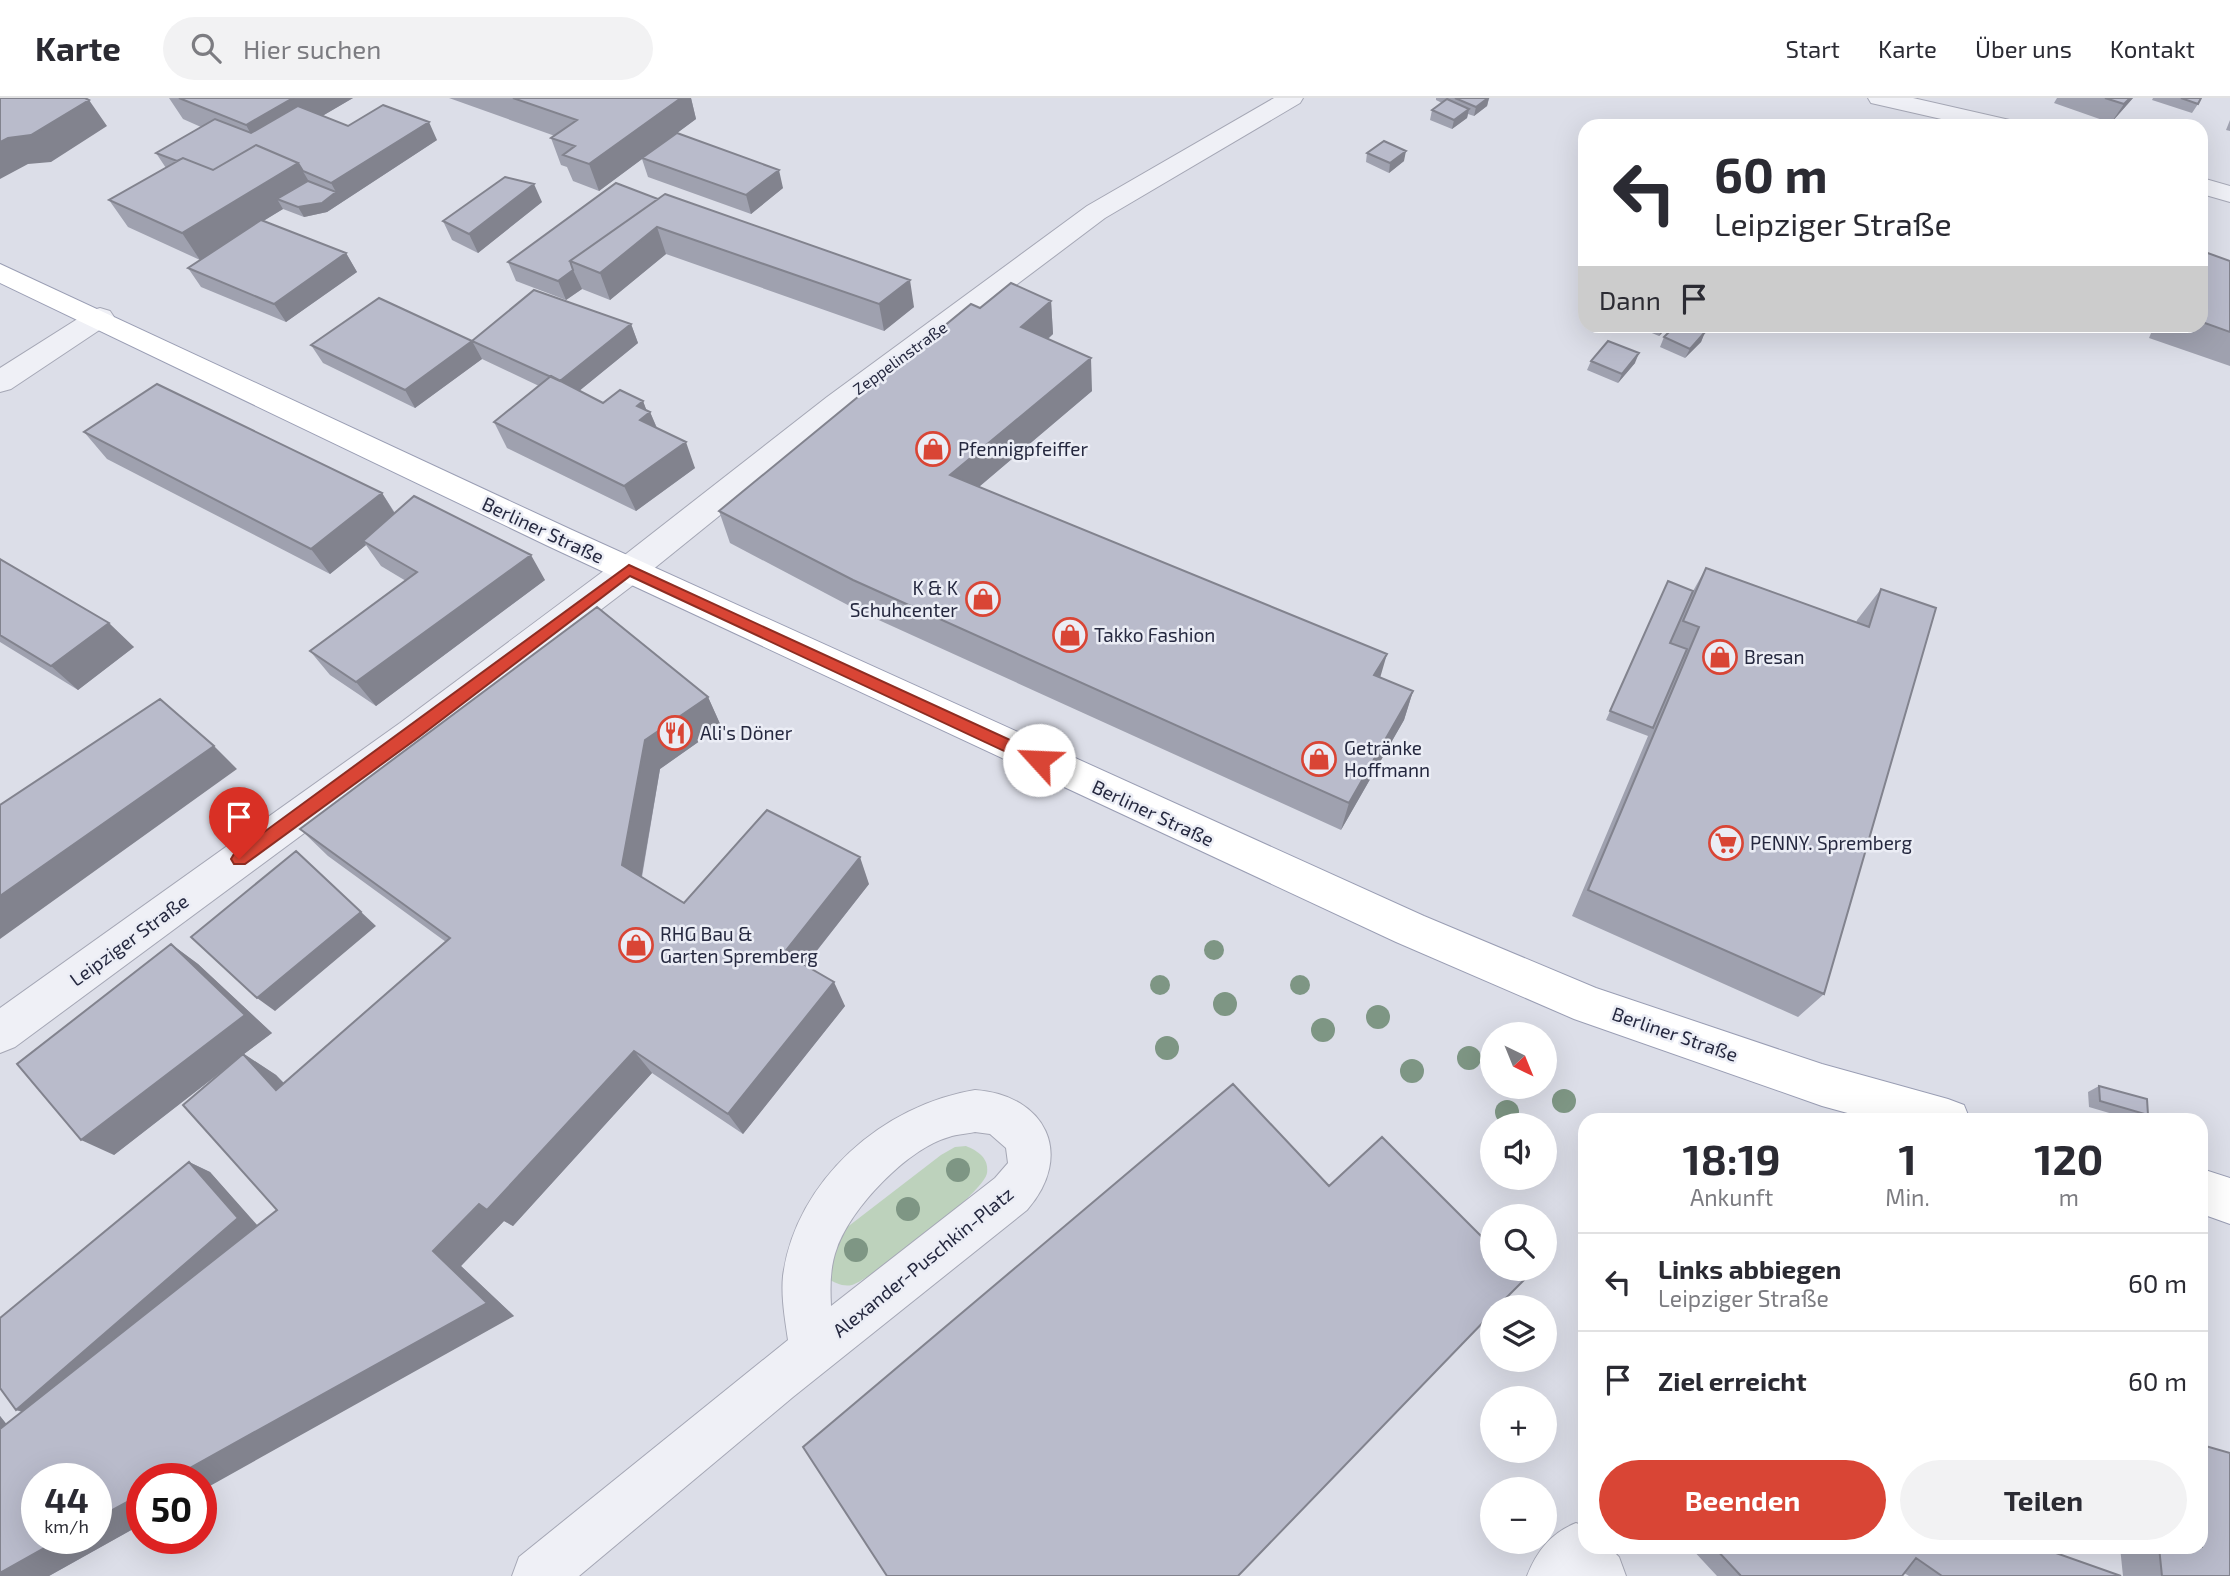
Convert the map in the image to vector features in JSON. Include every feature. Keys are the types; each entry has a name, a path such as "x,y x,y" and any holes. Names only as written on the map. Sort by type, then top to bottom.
{"main road":[{"name":"Berliner Straße","path":"0,272 100,317 629,570 1240,852 1589,1005 1822,1085 1923,1113"},
{"path":"2208,1194 2230,1201"}],"street":[{"name":"Zeppelinstraße","path":"629,570 838,404 1096,212 1291,98"},
{"path":"1880,98 2000,118"},
{"path":"2208,188 2230,194"},
{"path":"0,382 100,317"},
{"name":"Leipziger Straße","path":"0,1033 414,733 629,570"},
{"name":"Alexander-Puschkin-Platz","path":"538,1576 813,1350 1011,1194 1025,1180 1031,1161 1027,1142 1014,1124 996,1113 975,1111 925,1123 896,1142 836,1203 816,1237 807,1275 813,1350"}],"green space":[{"path":"966,1146 982,1156 987,1168 981,1183 968,1198 926,1234 864,1279 852,1285 845,1285 827,1278 837,1235 941,1155 955,1147"}],"building":[{"path":"0,98 89,100 31,135 8,138 0,142"},
{"path":"179,98 293,98 246,125"},
{"path":"513,98 681,98 589,164 563,155 575,146 551,138 577,120"},
{"path":"1455,98 1488,98 1476,107"},
{"path":"2105,98 2130,98 2124,104"},
{"path":"2181,98 2201,98 2198,104"},
{"path":"1447,99 1469,109 1454,120 1432,110"},
{"path":"383,105 429,122 331,183 303,171 298,163 256,145 213,170 183,158 177,161 156,153 215,119 251,133 298,106 348,126"},
{"path":"677,133 779,170 746,195 642,158"},
{"path":"1384,141 1406,151 1390,163 1367,153"},
{"path":"256,145 298,163 182,233 109,200 183,158 213,170"},
{"path":"505,177 534,184 469,234 443,221"},
{"path":"308,181 336,192 322,203 298,207 277,199"},
{"path":"616,183 658,199 570,261 573,270 558,281 508,262"},
{"path":"665,194 910,280 879,304 657,227 600,273 570,261"},
{"path":"261,220 346,253 274,304 188,268"},
{"path":"2208,253 2230,261 2230,332 2208,324"},
{"path":"1011,283 1051,301 1021,327 1091,358 950,475 1387,654 1374,675 1413,691 1349,803 853,580 719,511 971,304 980,308"},
{"path":"534,290 631,324 560,381 472,341"},
{"path":"379,298 472,341 405,390 311,345"},
{"path":"1668,333 1704,333 1690,349 1664,337"},
{"path":"1608,341 1639,353 1622,374 1591,361"},
{"path":"551,376 603,403 620,390 643,401 637,406 650,412 640,420 686,442 624,486 494,422"},
{"path":"157,384 382,493 311,549 84,432"},
{"path":"414,496 531,555 356,682 310,651 417,572 363,541"},
{"path":"0,559 109,623 51,666 0,635"},
{"name":"PENNY. Spremberg","path":"1706,568 1869,627 1881,589 1936,608 1824,994 1588,890 1699,627 1683,621"},
{"path":"1668,581 1693,591 1670,643 1687,649 1653,728 1610,711"},
{"path":"597,607 708,697 645,740 622,865 684,903 767,810 860,857 784,953 834,982 728,1114 634,1051 487,1210 479,1204 433,1251 487,1303 199,1463 126,1463 126,1503 112,1510 112,1463 21,1463 21,1554 34,1554 0,1573 0,1429 277,1210 183,1105 243,1054 276,1090 450,938 300,829"},
{"path":"160,699 214,746 0,896 0,805"},
{"path":"296,851 361,912 257,998 191,937"},
{"path":"171,944 245,1015 81,1140 17,1064"},
{"path":"1233,1084 1329,1186 1382,1137 1480,1235 1480,1281 1523,1281 1509,1295 1480,1295 1480,1325 1238,1576 887,1576 803,1447"},
{"path":"2099,1086 2147,1099 2148,1113 2141,1113 2100,1101"},
{"path":"189,1162 238,1218 16,1410 0,1388 0,1318"},
{"path":"2208,1447 2230,1453 2230,1576 2162,1576 2160,1554 2208,1554"},
{"path":"1721,1554 2059,1554 2121,1576 1942,1576 1916,1558 1902,1576 1741,1576"}],"place":[{"name":"Pfennigpfeiffer","path":"933,449"},
{"name":"K & K Schuhcenter","path":"983,599"},
{"name":"Takko Fashion","path":"1070,635"},
{"name":"Bresan","path":"1720,657"},
{"name":"Ali's Döner","path":"675,733"},
{"name":"Getränke Hoffmann","path":"1319,759"},
{"name":"PENNY. Spremberg","path":"1726,843"},
{"name":"RHG Bau & Garten Spremberg","path":"636,945"}],"route":[{"path":"239,859 414,733 629,570 1039,760"}]}
